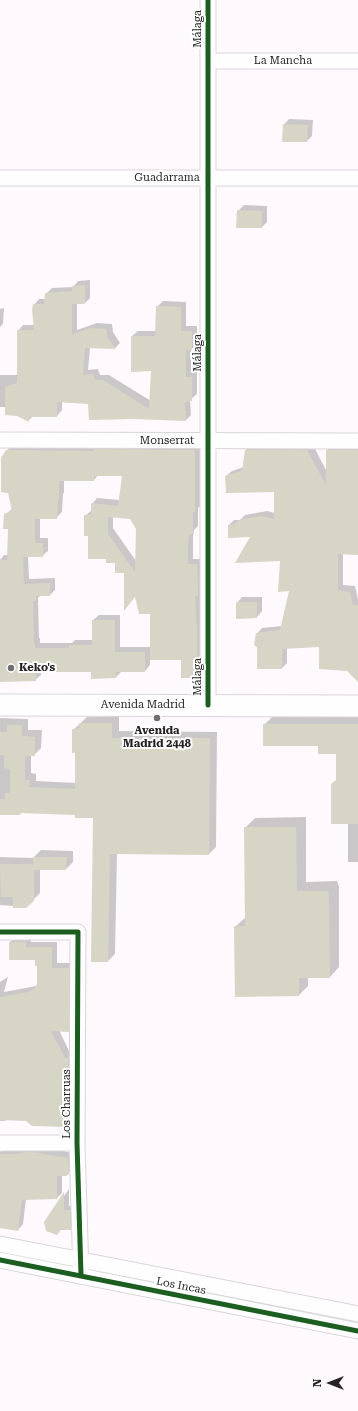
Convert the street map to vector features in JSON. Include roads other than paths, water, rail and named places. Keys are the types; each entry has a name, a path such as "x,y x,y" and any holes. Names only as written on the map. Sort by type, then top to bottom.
{"main road":[{"name":"Avenida Madrid","path":"0,705 358,706"}],"street":[{"name":"Málaga","path":"208,0 208,705"},
{"name":"La Mancha","path":"208,61 358,61"},
{"name":"Guadarrama","path":"0,178 358,178"},
{"name":"Monserrat","path":"0,440 358,441"},
{"name":"Los Charruas","path":"0,932 78,932 77,1143 81,1275"},
{"path":"0,1143 77,1143"},
{"name":"Los Incas","path":"0,1244 358,1314"},
{"name":"Los Incas","path":"0,1260 358,1331"}],"place":[{"name":"Keko's","path":"11,668"},
{"name":"Avenida Madrid 2448","path":"157,718"}]}
